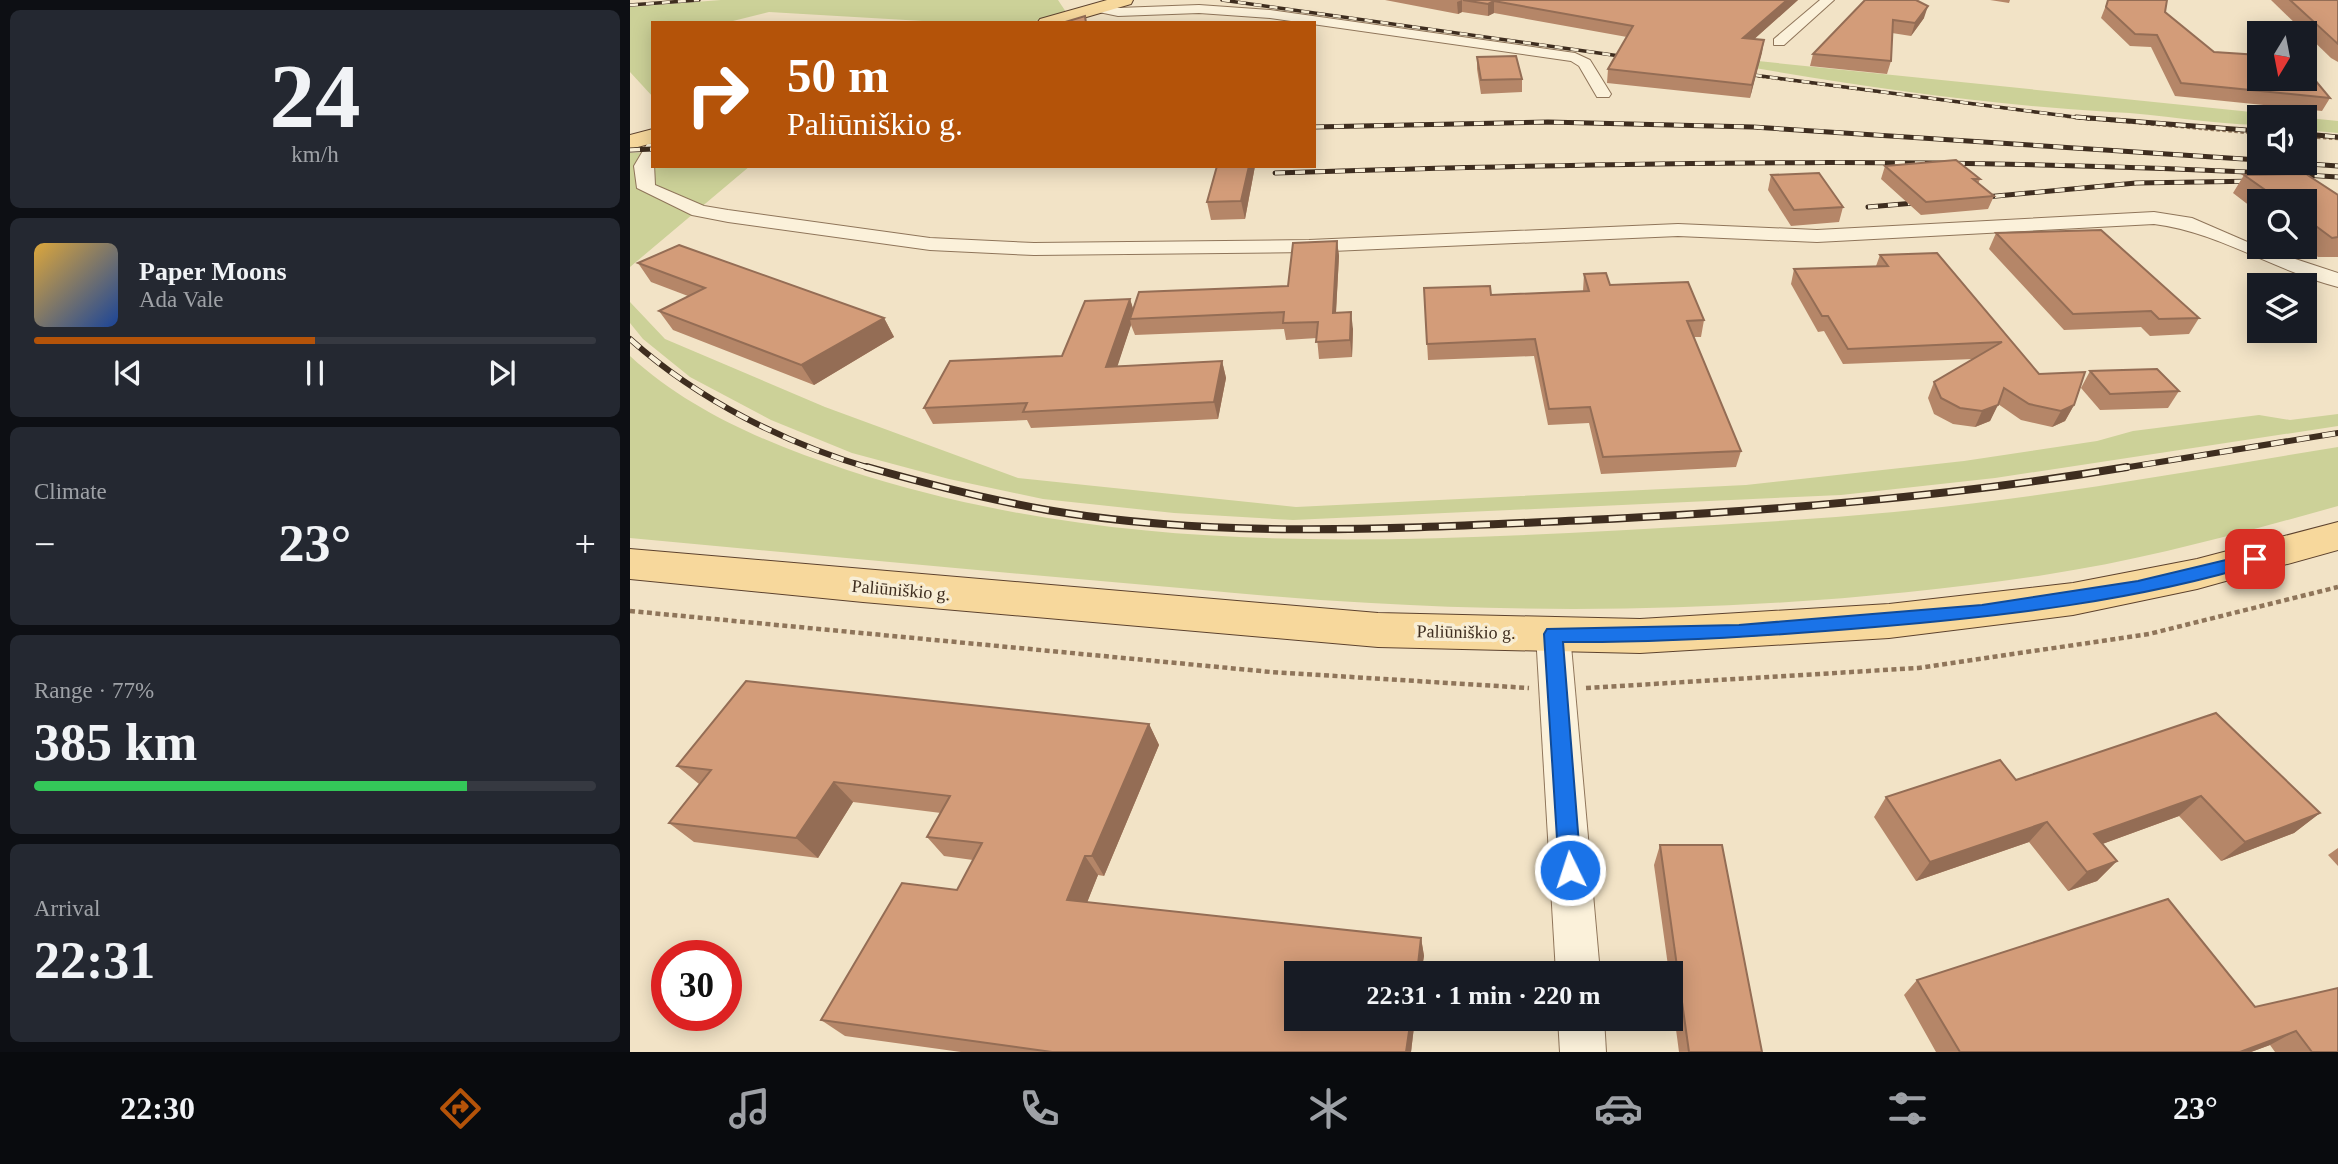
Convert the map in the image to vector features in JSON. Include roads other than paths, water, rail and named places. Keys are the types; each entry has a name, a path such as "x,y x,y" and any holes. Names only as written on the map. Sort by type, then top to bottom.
{"main road":[{"path":"1053,21 1125,0"},
{"path":"630,142 651,137"},
{"name":"Paliūniškio g.","path":"630,564 863,587 1378,631 1640,636 1739,632 1982,611 2138,587 2338,536"}],"street":[{"path":"1779,42 1828,0"},
{"path":"1099,8 1118,12 1199,9 1270,14 1575,57 1585,63 1603,94"},
{"path":"651,151 644,160 642,173 646,187 699,211 930,244 1034,249 1309,246 1678,230 1817,236 2154,218 2185,222 2282,261 2338,279"},
{"path":"1553,634 1577,961"},
{"path":"1582,1031 1583,1052"}],"railway":[{"path":"630,5 699,0"},
{"path":"1222,0 1634,58"},
{"path":"1738,73 2090,119"},
{"path":"2076,117 2247,130"},
{"path":"1316,127 1548,122 1753,127 2247,159"},
{"path":"2317,135 2338,137"},
{"path":"630,150 651,149"},
{"path":"1275,173 1541,166 1939,163 2205,170 2338,177"},
{"path":"2317,165 2338,166"},
{"path":"1975,198 2136,183 2261,181"},
{"path":"1868,207 1926,202"},
{"path":"630,339 684,382 744,418 808,447 873,469"},
{"path":"2117,469 2338,433"},
{"path":"867,467 1047,510 1181,525 1317,529 1588,520 1791,507 1926,495 2127,467"}]}
